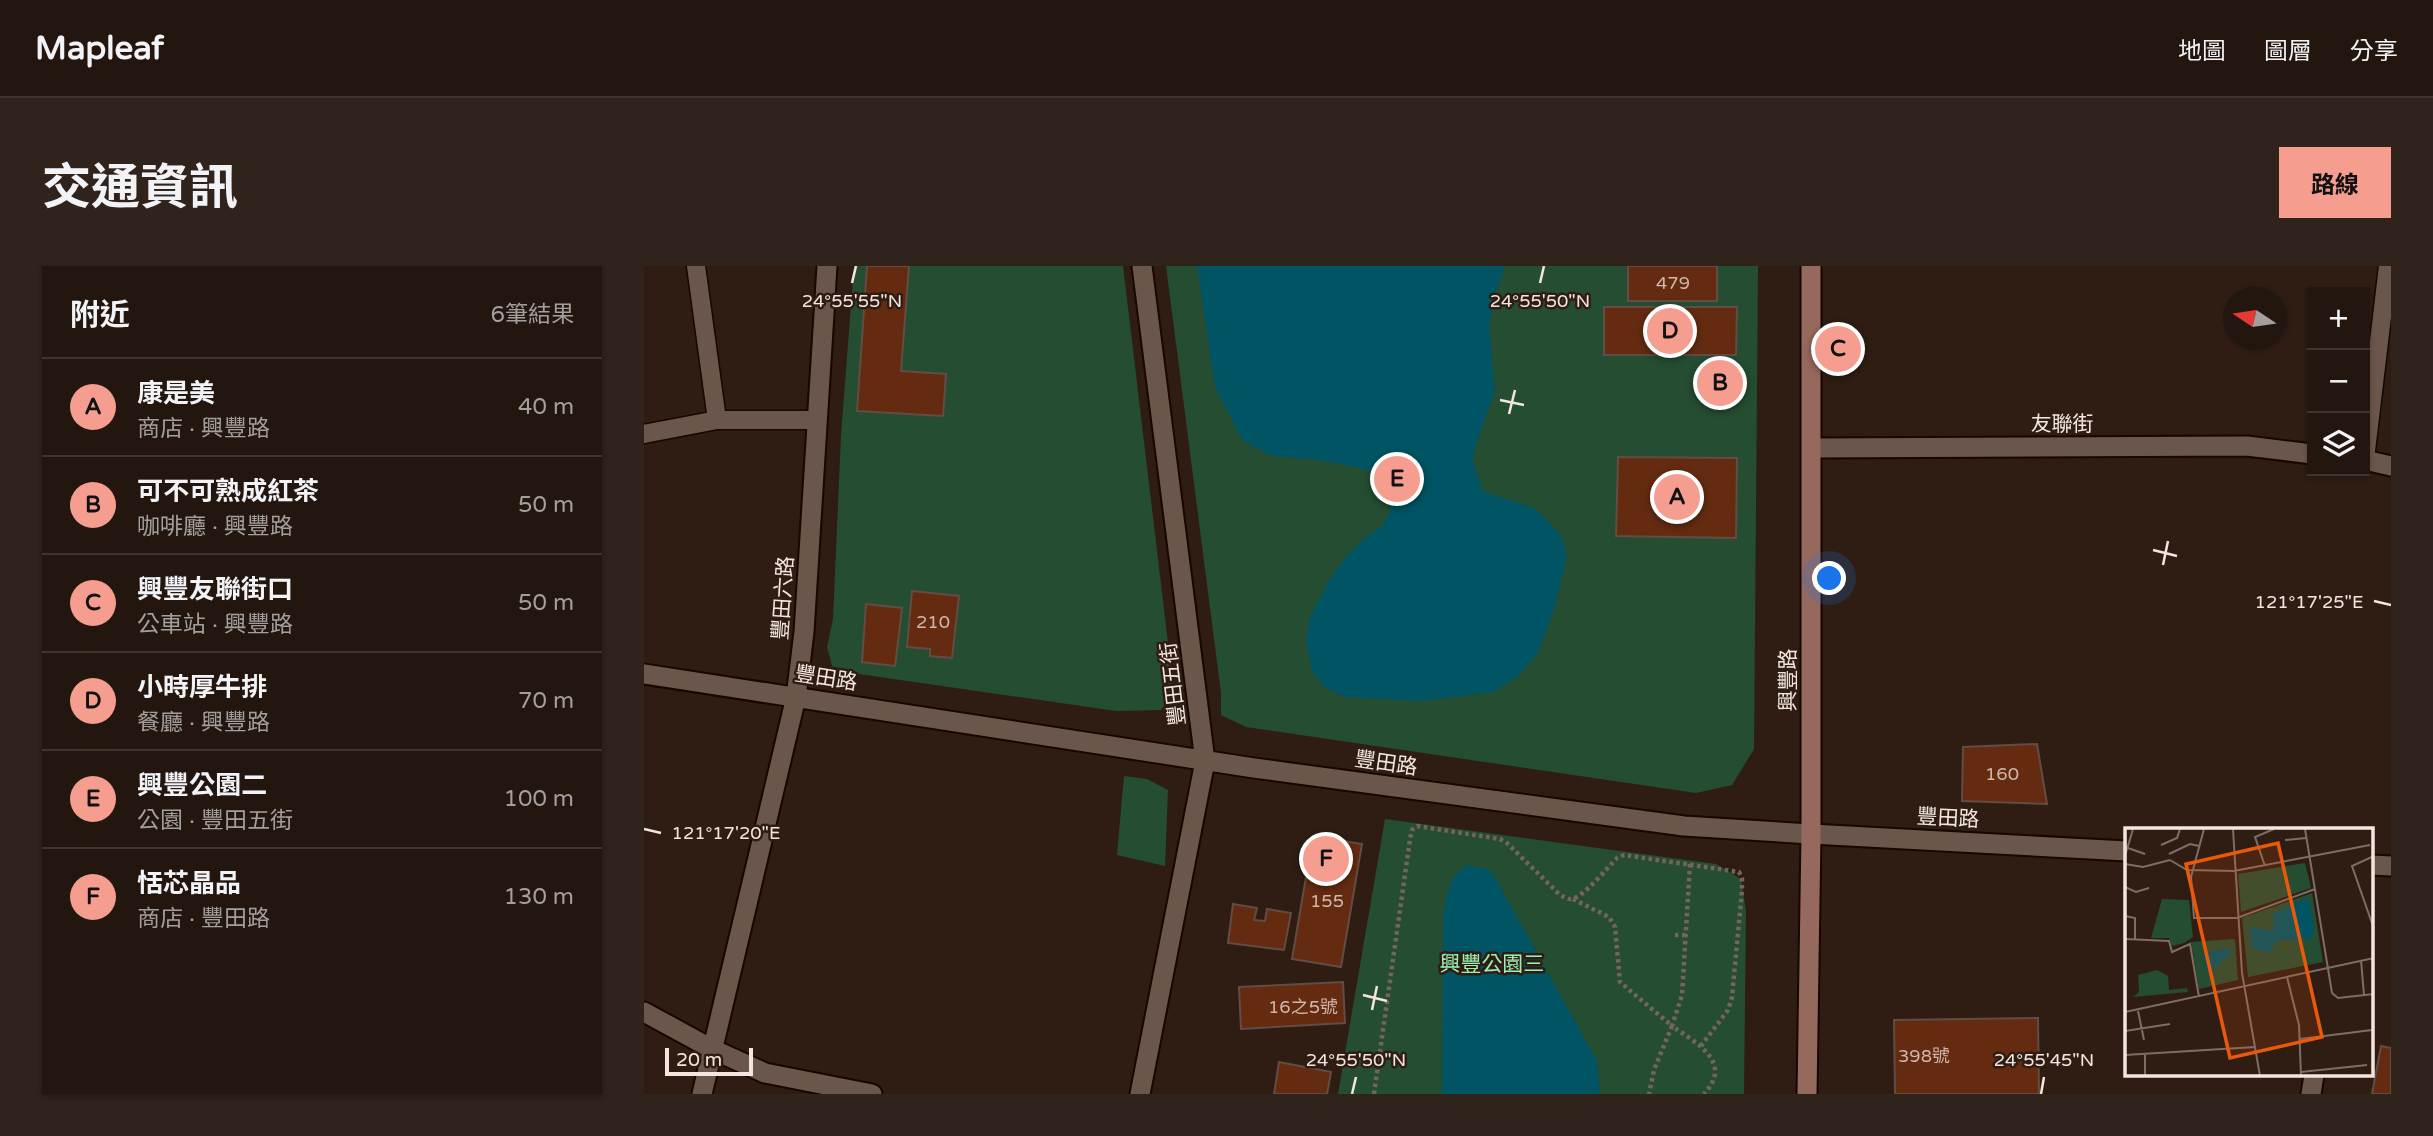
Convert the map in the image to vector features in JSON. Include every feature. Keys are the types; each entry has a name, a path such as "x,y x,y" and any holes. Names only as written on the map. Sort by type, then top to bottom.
{"main road":[{"name":"興豐路","path":"1807,1094 1811,834 1811,266"}],"street":[{"name":"豐田六路","path":"702,1094 796,697 804,632 827,266"},
{"name":"豐田五街","path":"1140,1094 1198,808 1205,761 1142,266"},
{"name":"友聯街","path":"1812,447 2247,446 2307,453"},
{"path":"2370,461 2391,466"},
{"name":"豐田路","path":"644,674 1205,761 1684,826 2125,851"},
{"path":"644,1012 712,1049 765,1073 872,1094"},
{"path":"2311,1094 2314,1076"}],"lane":[{"path":"696,266 717,420"},
{"path":"2370,418 2388,266"},
{"path":"644,433 717,420 817,420"}],"path":[{"path":"1374,1094 1412,830 1417,826 1500,839 1560,895 1609,917 1615,927 1620,982 1672,1026 1701,1046 1712,1058 1716,1067 1710,1088 1704,1094"},
{"path":"1573,899 1624,855 1738,872 1742,878 1732,997 1728,1010 1701,1046"},
{"path":"1649,1094 1654,1070 1682,995 1690,864"},
{"path":"1675,935 1686,935"}],"green space":[{"path":"854,266 1123,266 1174,693 1161,710 1116,711 859,674 832,666 827,647 833,619 841,435"},
{"path":"1166,266 1758,266 1754,749 1732,785 1696,793 1246,727 1221,715 1221,693"},
{"path":"1124,776 1147,779 1168,790 1165,866 1117,855"},
{"name":"興豐公園三","path":"1385,819 1716,864 1741,879 1746,911 1744,1094 1338,1094"}],"water":[{"path":"1197,266 1505,266 1494,297 1489,325 1495,390 1473,461 1483,491 1536,509 1560,534 1567,555 1555,606 1538,653 1517,677 1493,692 1422,701 1346,697 1324,687 1312,670 1306,641 1310,617 1328,582 1345,558 1363,539 1383,525 1390,511 1388,474 1321,460 1272,456 1243,441 1215,387"},
{"path":"1468,865 1487,869 1493,874 1597,1061 1600,1094 1442,1094 1443,917 1447,894 1453,880 1456,874"}],"building":[{"path":"867,266 909,266 901,371 946,374 943,416 857,411"},
{"path":"1628,266 1717,266 1717,301 1628,301"},
{"path":"1604,307 1737,307 1736,355 1604,355"},
{"path":"1618,457 1737,458 1736,538 1616,536"},
{"path":"912,591 959,596 952,658 930,656 930,649 907,647"},
{"path":"866,604 902,608 895,666 862,662"},
{"path":"2037,744 2047,804 1962,801 1963,747"},
{"path":"1313,836 1362,844 1341,967 1292,959"},
{"path":"1233,904 1257,908 1254,920 1265,921 1267,909 1291,913 1284,950 1228,943"},
{"path":"1343,982 1345,1023 1241,1029 1239,987"},
{"path":"2038,1018 2039,1094 1895,1094 1894,1020"},
{"path":"2381,1046 2391,1048 2391,1094 2372,1094"},
{"path":"1279,1062 1331,1072 1327,1094 1274,1094"}],"place":[{"name":"小時厚牛排","path":"1670,331"},
{"name":"興豐友聯街口","path":"1838,349"},
{"name":"可不可熟成紅茶","path":"1720,383"},
{"name":"興豐公園二","path":"1397,479"},
{"name":"康是美","path":"1677,497"},
{"name":"恬芯晶品","path":"1326,859"}]}
